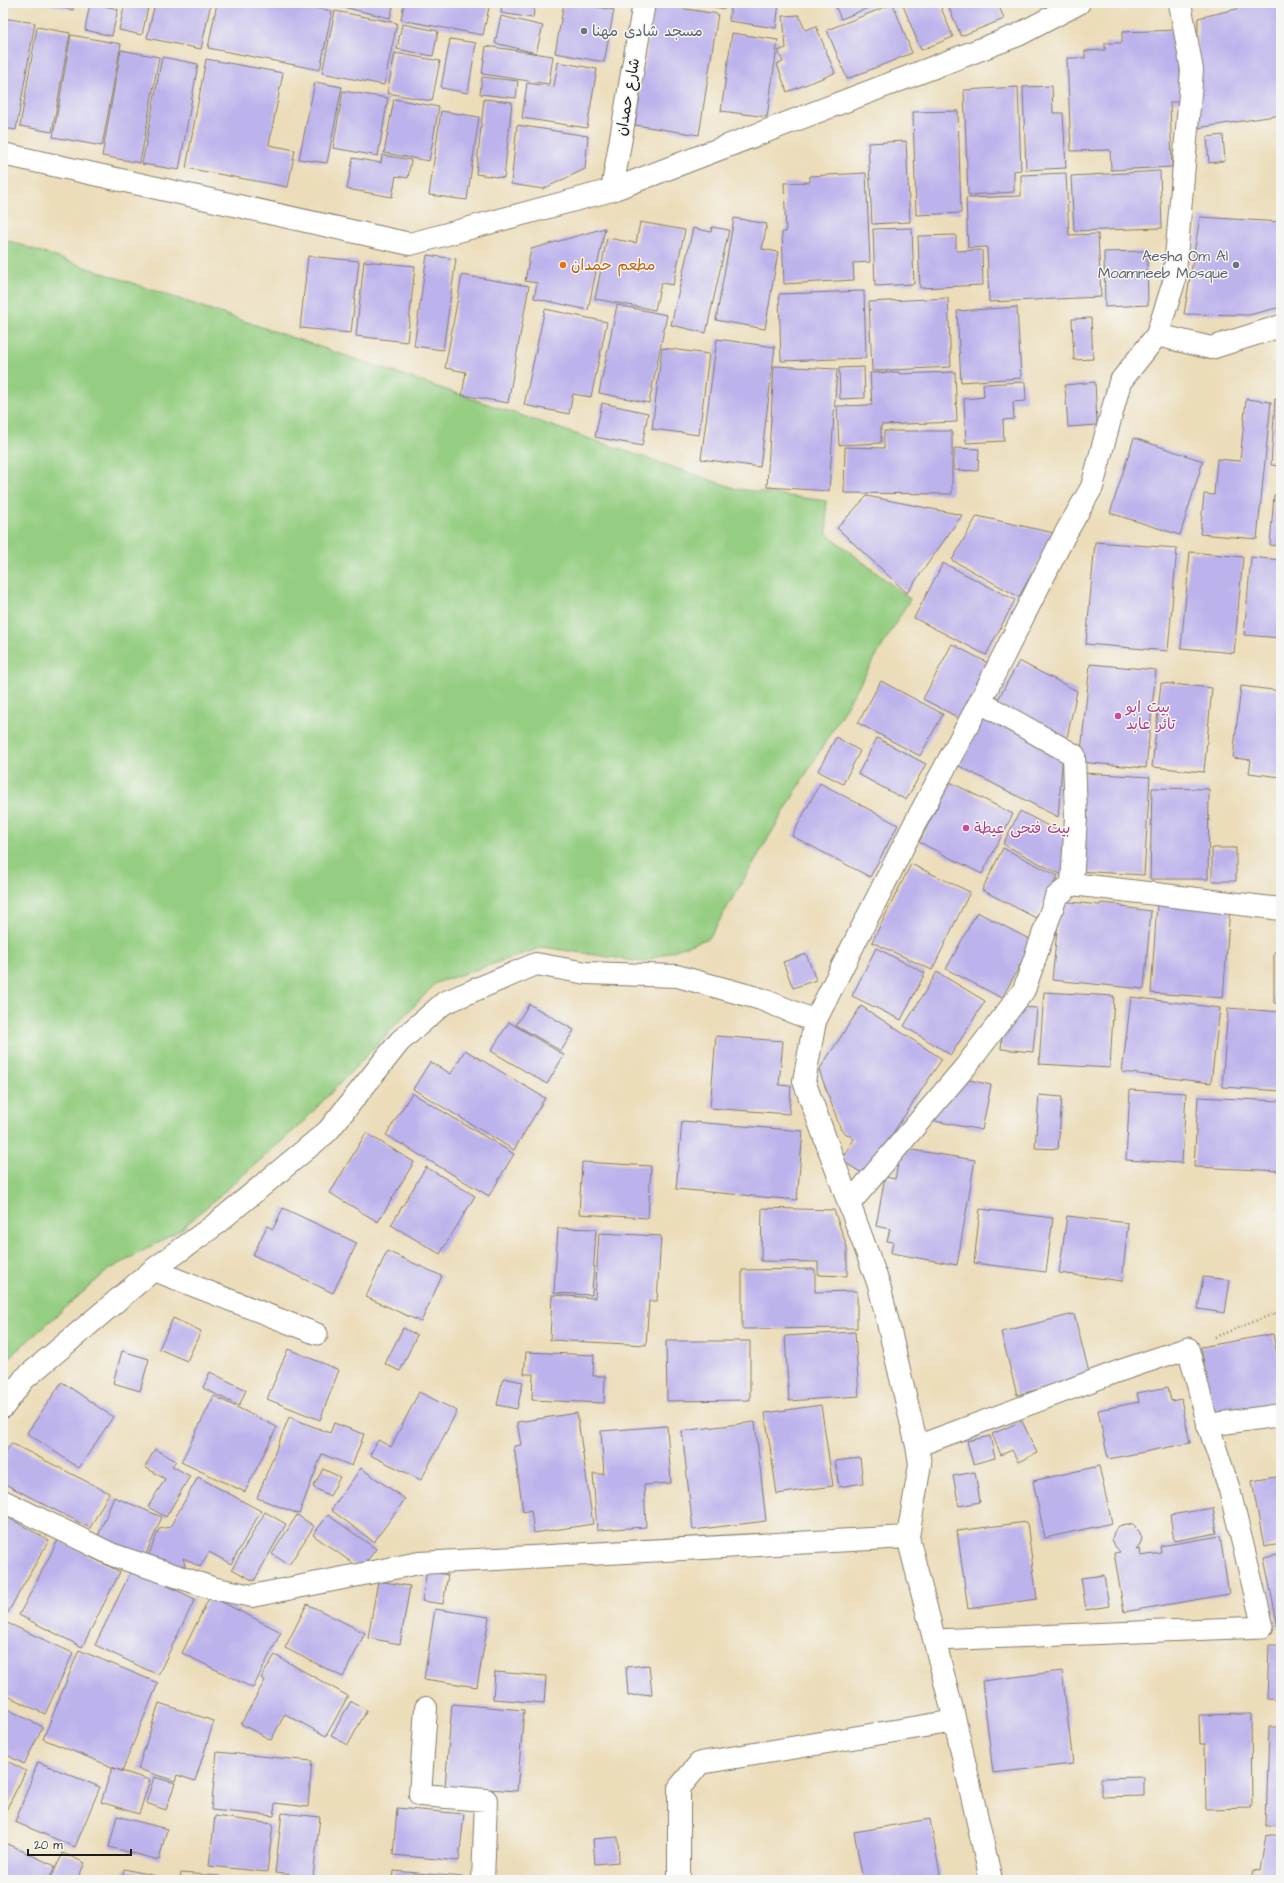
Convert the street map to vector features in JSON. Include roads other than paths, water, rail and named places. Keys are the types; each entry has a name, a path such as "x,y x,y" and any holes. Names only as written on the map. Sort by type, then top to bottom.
{"street":[{"name":"شارع حمدان","path":"612,190 644,3"},
{"path":"3,154 410,244 612,190 1018,35 1080,3"},
{"path":"991,1880 955,1721 908,1537 920,1464 917,1446 879,1285 804,1081 815,1021 914,825 980,702 1064,536 1092,487 1120,382 1158,335 1174,282 1192,70 1180,3"},
{"path":"1158,335 1211,348 1281,326"},
{"path":"980,702 1074,755 1076,817 1072,884"},
{"path":"849,1204 966,1066 1024,990 1056,897 1072,884 1281,909"},
{"path":"3,1407 24,1379 153,1270 212,1227 328,1131 400,1041 444,1003 536,964 586,973 677,976 761,999 815,1021"},
{"path":"1208,1425 1281,1415"},
{"path":"3,1501 113,1555 212,1588 252,1596 419,1563 908,1537"},
{"path":"426,1708 420,1795 486,1800 483,1880"},
{"path":"679,1880 679,1788 700,1763 955,1721"}],"lane":[{"path":"153,1270 317,1334"},
{"path":"917,1446 1118,1371 1188,1348 1208,1425 1229,1488 1263,1627 934,1640"}],"place":[{"name":"مسجد شادى مهنا","path":"584,31"},
{"name":"مطعم حمدان","path":"563,265"},
{"name":"Aesha Om Al Moamneeb Mosque","path":"1236,265"},
{"name":"بيت ابو تائر عابد","path":"1118,716"},
{"name":"بيت فتحى عيطة","path":"966,828"}]}
